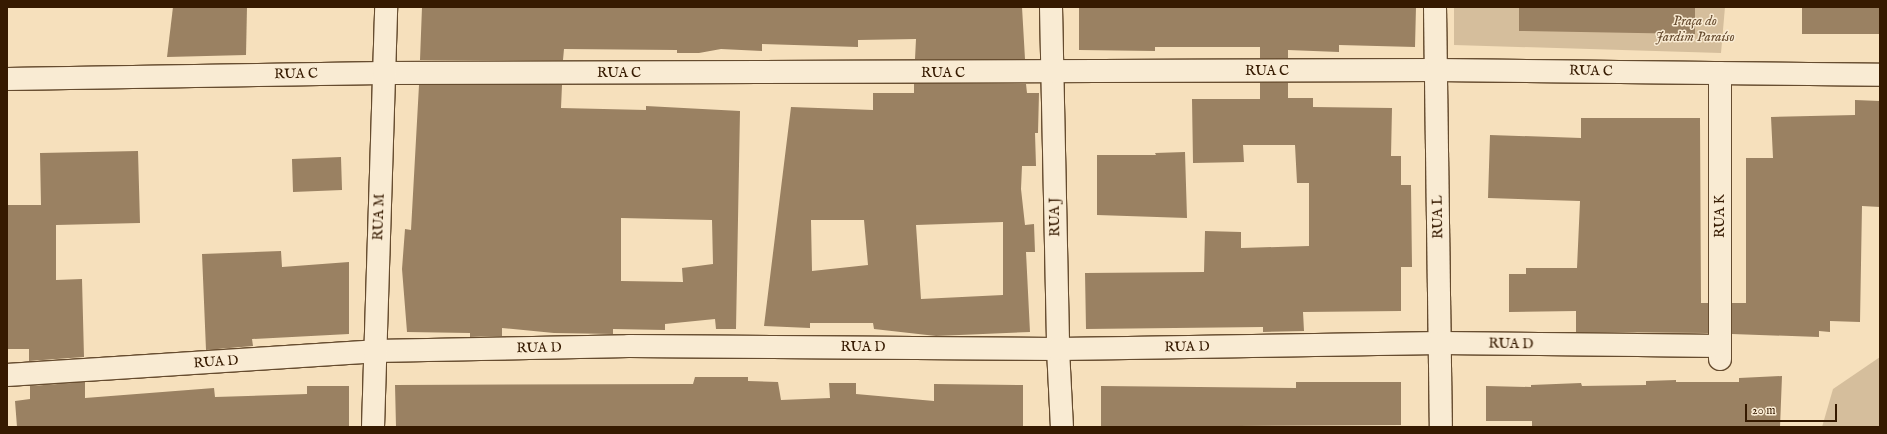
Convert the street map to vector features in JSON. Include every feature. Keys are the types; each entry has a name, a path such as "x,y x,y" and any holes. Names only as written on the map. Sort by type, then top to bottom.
{"street":[{"name":"RUA M","path":"373,427 386,7"},
{"name":"RUA J","path":"1051,7 1058,348 1062,427"},
{"name":"RUA L","path":"1435,7 1441,427"},
{"name":"RUA C","path":"7,79 383,73 1436,70 1880,75"},
{"name":"RUA K","path":"1720,73 1720,352"},
{"name":"RUA D","path":"7,374 375,352 629,346 1058,348 1440,343 1720,352"}],"green space":[{"name":"Praça do Jardim Paraíso","path":"1454,7 1725,7 1721,53 1454,45"},
{"path":"1880,357 1880,427 1822,427 1833,389"}],"building":[{"path":"173,7 247,7 246,55 167,57"},
{"path":"422,7 1022,7 1025,59 915,59 916,39 858,40 858,47 762,44 762,51 721,49 699,53 677,53 677,50 564,49 563,60 420,60"},
{"path":"1079,7 1416,7 1415,47 1339,45 1339,52 1288,50 1288,58 1260,58 1260,47 1155,47 1155,51 1079,50"},
{"path":"1519,7 1695,7 1695,34 1519,31"},
{"path":"1802,7 1880,7 1880,34 1802,34"},
{"path":"1260,83 1288,83 1288,98 1313,98 1313,107 1392,108 1391,156 1401,156 1401,185 1411,185 1412,267 1401,267 1401,311 1303,312 1304,331 1263,332 1263,327 1086,329 1085,273 1204,272 1205,231 1241,232 1241,248 1309,246 1309,183 1297,183 1295,145 1243,145 1244,162 1193,163 1192,99 1260,99"},
{"path":"914,84 1026,84 1027,93 1039,93 1038,133 1035,133 1036,166 1022,166 1021,189 1025,225 1034,224 1035,252 1026,252 1030,332 936,336 874,329 873,323 810,323 810,328 764,326 791,107 873,110 873,93 914,93","holes":["811,220 864,220 868,265 812,271","1003,222 1003,295 921,299 916,225"]},
{"path":"419,85 562,85 561,108 646,110 646,106 740,111 736,329 716,329 715,319 665,324 665,330 613,329 613,334 554,333 502,328 502,336 470,337 470,333 407,332 402,269 405,229 411,230","holes":["621,218 712,220 713,264 682,268 683,282 621,281"]},
{"path":"1855,100 1880,101 1880,207 1862,206 1860,322 1830,321 1830,332 1819,331 1819,337 1732,334 1732,303 1746,303 1746,158 1773,158 1771,117 1855,115"},
{"path":"1581,118 1700,118 1701,303 1708,303 1708,333 1576,332 1576,311 1509,312 1509,274 1526,274 1526,268 1577,268 1580,201 1488,198 1490,135 1581,138"},
{"path":"138,151 140,223 56,225 56,280 82,279 84,357 29,361 29,349 7,349 7,205 41,205 40,153"},
{"path":"1185,152 1187,218 1097,215 1097,155 1156,155 1155,153"},
{"path":"341,157 342,190 293,192 292,159"},
{"path":"281,251 282,267 349,262 349,334 252,339 253,346 206,350 202,254"},
{"path":"1782,376 1780,427 1532,427 1532,421 1486,421 1486,386 1531,387 1531,385 1581,383 1582,386 1646,385 1646,381 1676,380 1676,382 1739,382 1739,378"},
{"path":"695,377 748,377 748,381 778,382 781,400 830,398 829,383 856,383 856,394 934,401 934,384 1023,385 1023,427 396,427 395,385 693,384"},
{"path":"85,382 85,398 214,388 215,397 307,394 307,386 349,386 349,427 17,427 15,401 30,399 30,386"},
{"path":"1296,382 1401,382 1401,425 1101,427 1101,386 1296,388"}]}
